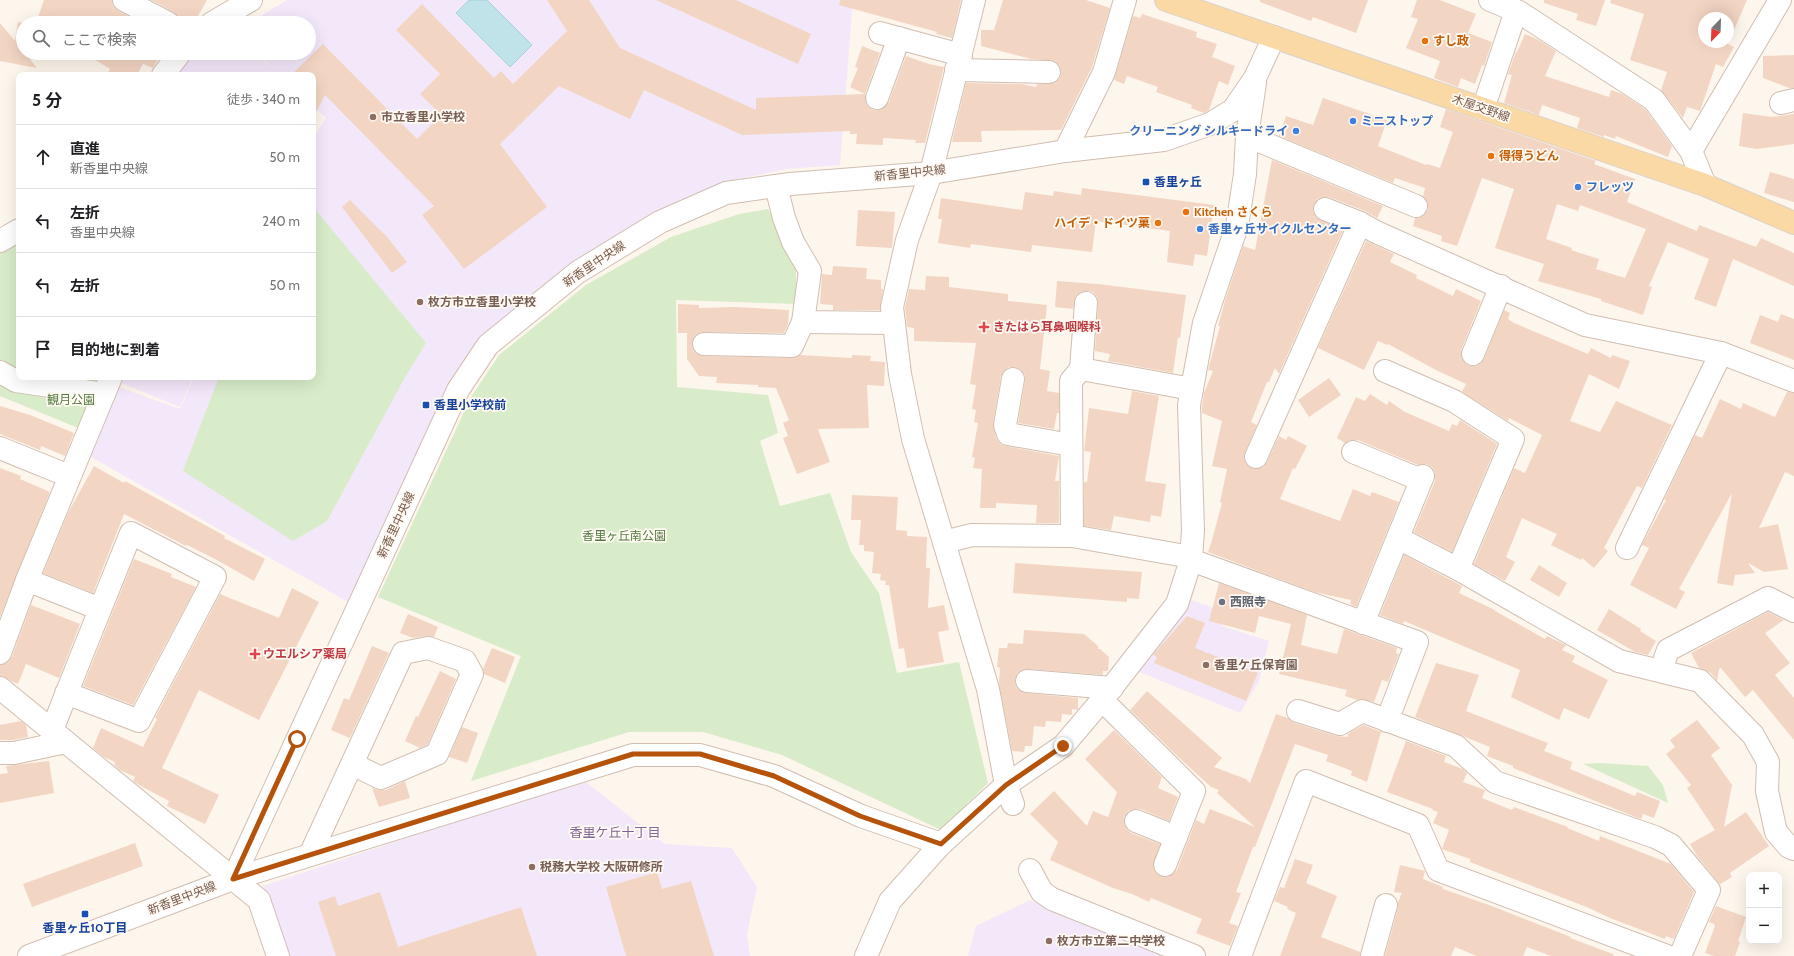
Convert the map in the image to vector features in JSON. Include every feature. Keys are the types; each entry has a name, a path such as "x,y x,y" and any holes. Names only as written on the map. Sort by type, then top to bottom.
{"main road":[{"name":"木屋交野線","path":"1166,0 1705,185 1794,223"}],"street":[{"path":"124,0 155,16"},
{"path":"224,16 251,0"},
{"path":"974,0 931,172 907,240 892,307 900,374 913,439 988,689 1010,795"},
{"path":"1066,151 1104,72 1125,0"},
{"path":"1490,0 1516,11 1654,100 1691,150 1705,185"},
{"path":"1691,150 1780,0"},
{"path":"1483,109 1516,11"},
{"path":"877,98 890,36 958,62 1048,72"},
{"name":"新香里中央線","path":"29,956 233,879 458,390 488,345 578,272 660,222 726,193 776,186 931,172 1066,151 1164,140 1210,124 1233,110 1255,78 1274,37"},
{"path":"165,72 175,60"},
{"path":"866,956 890,901 941,844 1010,795 1063,746 1107,694 1176,604 1191,558 1193,530 1189,405 1204,323 1237,226 1245,174 1247,136 1255,78"},
{"path":"1247,136 1416,206"},
{"path":"704,344 792,346 803,322 810,271 792,242 776,186"},
{"path":"1325,209 1360,223 1376,232 1501,286 1585,325 1721,353 1794,381"},
{"path":"1256,457 1360,223"},
{"path":"0,241 16,232"},
{"path":"1473,354 1501,286"},
{"path":"1072,536 1071,381 1081,370 1086,303"},
{"path":"803,322 894,323"},
{"path":"1627,548 1721,353"},
{"path":"1081,370 1192,389"},
{"path":"1385,371 1454,401 1512,439 1458,569"},
{"path":"0,372 16,381 108,386 27,580 0,653"},
{"path":"1013,379 1005,425 1008,434 1071,445"},
{"path":"0,448 70,476"},
{"path":"1353,452 1422,478 1363,623"},
{"path":"59,736 66,693 131,533 214,577 139,721 66,693"},
{"path":"944,542 972,535 1072,536 1191,558 1417,642 1387,720"},
{"path":"1398,538 1458,569 1619,661 1661,670 1700,681 1753,735 1768,762 1767,791 1776,832 1789,847 1794,849"},
{"path":"27,580 100,608"},
{"path":"1661,670 1668,650 1768,598 1794,611"},
{"path":"310,855 403,653 428,648 466,661 472,674 437,754 381,778 352,764"},
{"path":"1027,682 1107,694 1194,791 1165,865"},
{"path":"0,688 259,900 278,956"},
{"path":"1298,711 1340,724 1362,710 1456,746 1495,782 1655,837 1672,845 1709,890 1680,956"},
{"path":"0,753 14,753 59,736"},
{"path":"233,879 633,754 700,754 774,776 860,816 941,844"},
{"path":"1240,956 1306,781 1418,825 1438,870 1667,956"},
{"path":"1136,821 1176,836"},
{"path":"1030,870 1042,892 1052,899 1194,956"},
{"path":"1372,956 1386,905"}],"shaded area":[{"name":"枚方市立香里小学校","path":"287,0 853,0 840,165 787,169 724,182 659,216 481,339 350,603 91,457 119,387 180,409 193,380 316,380 316,134 326,118 316,109 316,72 176,72 187,60 263,60 270,67 265,60 316,60 316,16 261,16"},
{"path":"122,380 192,380 180,407 121,383"},
{"path":"1186,598 1225,612 1222,626 1269,641 1259,681 1240,713 1137,671"},
{"name":"税務大学校 大阪研修所","path":"582,779 665,844 732,848 757,887 747,934 750,956 287,956 263,886"},
{"name":"枚方市立第二中学校","path":"1030,900 1163,956 968,956 976,926"}],"green space":[{"name":"香里ヶ丘南公園","path":"768,209 796,265 796,304 676,300 677,387 768,395 778,433 760,441 780,506 830,493 851,552 879,593 897,673 959,662 988,783 941,830 782,755 703,732 629,732 471,781 521,656 378,597 471,397 499,355 586,285 671,237 739,214"},
{"path":"316,211 426,343 404,379 327,521 293,541 183,471 218,380 316,380"},
{"name":"観月公園","path":"16,240 16,380 104,380 83,430 0,396 0,248"},
{"path":"1600,763 1648,766 1663,785 1668,803 1583,764"}],"water":[{"path":"469,0 487,0 532,45 510,67 456,13"}],"building":[{"path":"44,0 112,0 113,6 118,11 128,16 38,16"},
{"path":"151,0 207,0 198,16 178,16 174,12"},
{"path":"547,0 589,0 620,48 756,110 756,98 865,94 865,101 868,106 873,110 880,110 889,102 906,56 929,64 944,67 925,143 915,143 916,140 883,138 883,145 856,144 857,134 850,134 850,131 742,135 644,90 630,119 559,86 500,144 547,207 464,269 422,215 434,206 325,95 316,112 316,72 294,72 306,60 316,60 316,51 323,44 417,139 441,115 420,94 440,74 396,30 422,4 494,78 501,71 513,84 567,31"},
{"path":"656,0 736,0 811,34 798,64"},
{"path":"840,0 961,0 952,38 936,34 937,32 839,5"},
{"path":"1003,0 1086,0 1110,8 1092,67 1061,130 981,131 982,142 952,142 966,83 1021,84 1036,87 1037,84 1055,83 1060,78 1060,66 1055,61 1031,59 981,46 981,30 994,30"},
{"path":"1260,0 1368,0 1356,33 1313,17 1311,21 1260,2"},
{"path":"1417,0 1440,0 1476,14 1468,33 1492,42 1484,66 1482,65 1475,84 1461,78 1458,87 1434,78 1440,61 1406,48 1418,19 1411,17"},
{"path":"1544,0 1605,0 1596,26 1576,20 1578,14 1544,3"},
{"path":"1611,0 1747,0 1734,30 1734,12 1698,12 1698,48 1733,48 1723,67 1716,64 1700,111 1687,107 1683,118 1661,90 1667,72 1630,60 1644,14 1610,3"},
{"path":"1142,14 1197,32 1196,37 1217,44 1212,57 1235,66 1228,85 1219,81 1209,110 1204,113 1191,108 1192,105 1156,92 1158,87 1127,76 1124,84 1114,80 1133,16 1140,18"},
{"path":"0,23 15,41 16,35 16,60 31,60 37,68 0,61"},
{"path":"1525,34 1539,40 1556,51 1545,76 1609,97 1611,90 1622,94 1645,109 1672,146 1668,157 1616,136 1615,139 1604,135 1604,137 1577,128 1580,118 1542,105 1539,115 1504,103 1512,75 1508,74 1516,52"},
{"path":"862,46 880,53 865,94 850,87 858,68 855,67"},
{"path":"1794,55 1794,88 1789,88 1763,78 1763,56"},
{"path":"95,60 157,60 153,68 143,64 139,72 108,72 110,69"},
{"path":"1323,98 1387,120 1378,146 1426,165 1440,168 1453,132 1440,127 1446,109 1596,161 1594,164 1635,179 1627,202 1697,231 1699,225 1756,247 1761,238 1794,253 1794,286 1733,259 1716,307 1694,299 1709,259 1668,242 1649,286 1652,287 1643,315 1601,301 1601,299 1538,281 1544,264 1495,248 1514,189 1482,178 1457,246 1441,241 1442,236 1413,226 1415,218 1423,216 1428,210 1428,204 1423,196 1425,188 1395,178 1393,183 1279,136 1286,116 1313,125","holes":["1557,204 1578,211 1580,205 1646,229 1625,278 1596,269 1599,259 1571,250 1572,248 1546,239"]},
{"path":"1743,113 1772,117 1794,114 1794,144 1757,149 1739,146"},
{"path":"1272,160 1383,206 1377,218 1365,211 1329,197 1317,199 1314,204 1313,211 1315,217 1343,230 1279,374 1275,368 1269,382 1267,382 1251,422 1257,425 1245,452 1244,458 1246,464 1251,468 1257,469 1263,467 1267,462 1279,436 1286,440 1288,436 1307,446 1295,469 1293,468 1280,499 1340,521 1353,489 1370,496 1372,492 1399,502 1356,607 1350,604 1351,600 1314,592 1208,552 1222,503 1220,502 1227,469 1212,466 1222,421 1202,413 1204,393 1213,371 1208,370 1220,326 1218,326 1243,246 1255,250"},
{"path":"1770,172 1794,179 1794,202 1764,193"},
{"path":"1082,188 1214,205 1207,256 1195,254 1193,266 1167,262 1170,231 1096,221 1092,252 1032,245 1031,252 971,244 970,248 938,243 942,219 938,219 941,198 1022,210 1025,192 1053,196 1054,191 1081,195"},
{"path":"350,200 387,237 407,262 392,273 342,207"},
{"path":"858,210 895,212 892,248 856,246"},
{"path":"1366,241 1394,254 1390,262 1417,275 1416,278 1453,296 1456,289 1481,301 1461,350 1463,361 1468,365 1475,366 1480,364 1484,359 1504,310 1510,313 1508,319 1514,323 1588,354 1591,348 1611,358 1612,355 1630,361 1619,389 1589,374 1570,421 1600,432 1616,401 1672,425 1642,488 1637,486 1604,548 1608,551 1594,568 1582,558 1581,560 1551,545 1557,534 1522,518 1506,557 1515,562 1505,581 1474,564 1514,468 1525,473 1542,435 1509,418 1508,421 1462,392 1466,384 1436,370 1388,344 1387,345 1378,341 1364,370 1318,348"},
{"path":"833,266 867,268 866,279 881,280 881,289 883,289 880,310 833,310 833,305 820,304 822,274 832,275"},
{"path":"926,276 949,277 949,287 1008,294 1008,301 1047,305 1040,369 1050,371 1047,391 1059,393 1059,413 1057,413 1054,429 1018,423 1025,375 1021,370 1015,367 1009,367 1001,376 993,423 996,438 1000,444 1059,456 1055,481 1059,481 1059,523 1036,523 1037,505 996,503 996,508 980,508 982,469 973,468 975,458 972,457 978,423 974,422 976,410 972,409 976,385 970,384 976,343 914,341 914,328 907,327 905,308 909,289 925,290"},
{"path":"1057,281 1098,284 1186,295 1173,373 1108,361 1110,354 1095,351 1098,304 1097,297 1093,292 1081,292 1076,296 1073,309 1055,307"},
{"path":"678,304 699,305 699,308 735,307 789,310 788,324 784,333 698,333 694,337 692,344 693,350 697,354 703,356 792,358 800,355 852,358 852,355 871,356 870,361 885,362 884,386 867,385 869,428 818,429 830,462 797,474 783,438 788,436 783,423 789,420 776,388 758,387 758,385 716,383 717,377 699,376 687,359 687,333 678,333"},
{"path":"1781,314 1794,319 1794,360 1750,343 1760,315 1778,322"},
{"path":"1329,378 1341,395 1309,417 1298,400"},
{"path":"1132,391 1159,396 1145,481 1166,484 1161,517 1151,515 1150,522 1114,516 1111,530 1084,526 1084,482 1087,482 1091,452 1084,451 1089,408 1128,414"},
{"path":"1787,392 1794,393 1794,476 1785,472 1759,528 1778,524 1788,569 1764,572 1748,563 1755,573 1735,575 1733,586 1717,583 1732,493 1679,589 1685,592 1676,609 1630,585 1649,548 1642,545 1666,500 1664,500 1695,435 1702,438 1720,399 1741,409 1743,403 1775,417"},
{"path":"1370,394 1387,405 1389,401 1405,412 1449,431 1452,424 1457,426 1460,420 1497,444 1452,552 1414,532 1435,481 1433,468 1427,464 1418,465 1358,440 1351,440 1345,443 1337,438 1356,397 1365,401"},
{"path":"0,406 30,415 74,433 65,456 41,446 40,450 0,434"},
{"path":"94,466 124,483 125,481 225,536 224,538 265,559 254,581 215,559 187,545 186,546 124,514 93,593 43,573 69,511"},
{"path":"0,468 21,476 20,479 50,492 0,617"},
{"path":"852,495 898,497 896,530 907,531 907,536 927,537 926,568 930,568 928,608 944,605 949,630 938,632 944,662 907,668 904,648 899,649 889,585 885,585 886,581 880,580 881,574 872,573 874,552 864,551 864,545 859,545 861,520 851,520"},
{"path":"1404,555 1462,586 1459,593 1495,610 1545,639 1547,636 1566,645 1562,650 1575,656 1572,662 1608,680 1589,719 1564,708 1559,720 1511,697 1520,670 1404,621 1403,624 1380,615"},
{"path":"134,559 172,574 171,577 196,587 133,705 83,686"},
{"path":"1015,563 1142,572 1139,599 1127,598 1127,602 1013,593"},
{"path":"1539,565 1567,583 1559,597 1530,580"},
{"path":"1219,583 1307,615 1301,645 1337,654 1344,629 1397,648 1396,653 1399,654 1388,682 1382,680 1374,702 1361,699 1357,700 1345,696 1347,690 1279,674 1291,624 1259,616 1255,633 1209,621"},
{"path":"292,588 319,602 259,720 199,690 162,768 219,795 205,824 167,806 169,801 133,781 135,777 120,770 114,765 115,762 104,757 93,748 101,728 143,747 157,719 155,718 220,594 279,618"},
{"path":"31,605 80,624 59,678 26,664 18,684 0,676 0,665 8,663 12,657"},
{"path":"1609,609 1641,629 1640,631 1656,641 1648,655 1635,652 1597,630"},
{"path":"1768,612 1784,620 1765,633 1790,663 1775,675 1794,698 1794,740 1753,690 1745,697 1721,668 1719,669 1717,681 1711,673 1699,668 1691,653"},
{"path":"408,614 438,627 434,637 426,636 413,638 400,633"},
{"path":"1187,616 1205,623 1195,648 1258,673 1246,701 1154,663 1157,657 1153,655"},
{"path":"1024,630 1084,634 1098,646 1098,649 1109,657 1108,671 1103,671 1103,675 1028,669 1022,670 1017,674 1015,680 1016,687 1020,691 1026,693 1078,698 1078,710 1072,709 1072,715 1062,714 1061,722 1046,721 1045,727 1034,726 1032,746 1025,746 1024,752 1012,751 999,683 1000,668 997,667 999,648 1007,648 1008,643 1023,644"},
{"path":"372,646 389,653 350,738 331,730 344,698 349,700"},
{"path":"492,648 515,657 505,683 484,674 483,669"},
{"path":"1436,663 1479,675 1466,711 1548,743 1544,751 1572,762 1570,769 1635,796 1637,792 1660,801 1654,818 1643,814 1641,819 1513,768 1513,766 1487,756 1490,747 1415,717"},
{"path":"440,671 456,679 428,744 420,748 405,741 416,716 418,717"},
{"path":"1147,691 1222,758 1214,767 1246,779 1250,783 1276,714 1288,718 1294,723 1337,736 1347,737 1349,733 1363,725 1381,732 1367,782 1351,775 1352,771 1326,761 1328,755 1295,744 1236,892 1241,893 1229,923 1238,926 1230,946 1196,933 1202,919 1151,898 1149,902 1050,860 1058,842 1030,814 1054,791 1087,826 1093,811 1108,817 1117,792 1085,759 1114,730 1162,777 1158,788 1178,797 1169,821 1141,809 1128,811 1124,817 1126,829 1131,833 1160,844 1153,866 1155,872 1160,876 1166,877 1173,874 1177,870 1196,820 1204,824 1210,809 1255,827 1217,793 1219,790 1211,787 1130,710"},
{"path":"1697,720 1720,748 1711,755 1732,785 1724,827 1746,812 1769,846 1730,873 1732,877 1720,884 1697,856 1690,844 1715,830 1687,788 1691,785 1666,754 1675,747 1670,740"},
{"path":"21,721 26,725 28,737 13,740 0,740 0,725"},
{"path":"462,727 478,733 467,763 449,757"},
{"path":"1406,741 1446,756 1444,762 1463,769 1467,773 1463,782 1485,790 1482,798 1512,810 1514,807 1568,827 1567,828 1599,841 1600,836 1671,864 1694,892 1674,939 1666,936 1665,939 1610,918 1589,908 1470,862 1470,859 1442,849 1449,830 1433,823 1438,812 1387,792"},
{"path":"49,761 54,793 0,803 0,774 8,773 6,766"},
{"path":"405,781 410,798 379,807 372,788 386,790"},
{"path":"135,843 143,866 32,907 23,884"},
{"path":"1295,859 1313,865 1306,883 1337,896 1321,937 1360,952 1360,956 1280,956 1296,913 1287,909 1288,907 1274,901 1280,887 1284,888"},
{"path":"1400,865 1425,871 1423,879 1443,887 1443,889 1571,937 1570,938 1613,954 1613,956 1551,956 1527,947 1523,956 1477,956 1455,947 1451,956 1385,956 1398,908 1398,902 1402,893 1394,892"},
{"path":"657,872 662,889 691,881 714,956 626,956 606,887"},
{"path":"380,892 398,947 521,907 537,956 336,956 318,902 335,896 338,906"},
{"path":"1716,906 1746,917 1735,956 1714,956 1705,953 1715,926 1709,922"}],"place":[{"name":"すし政","path":"1425,41"},
{"name":"市立香里小学校","path":"373,117"},
{"name":"ミニストップ","path":"1353,121"},
{"name":"クリーニング シルキードライ","path":"1296,131"},
{"name":"得得うどん","path":"1491,156"},
{"name":"香里ヶ丘","path":"1146,182"},
{"name":"フレッツ","path":"1578,187"},
{"name":"Kitchen さくら","path":"1186,212"},
{"name":"ハイデ・ドイツ菓","path":"1158,223"},
{"name":"香里ヶ丘サイクルセンター","path":"1200,229"},
{"name":"枚方市立香里小学校","path":"420,302"},
{"name":"きたはら耳鼻咽喉科","path":"984,327"},
{"name":"香里小学校前","path":"426,405"},
{"name":"西照寺","path":"1222,602"},
{"name":"ウエルシア薬局","path":"255,654"},
{"name":"香里ケ丘保育園","path":"1206,665"},
{"name":"税務大学校 大阪研修所","path":"532,867"},
{"name":"香里ヶ丘10丁目","path":"85,914"},
{"name":"枚方市立第二中学校","path":"1049,941"}],"district":[{"name":"香里ケ丘十丁目","path":"615,832"}],"route":[{"path":"297,739 233,879 633,754 700,754 774,776 860,816 941,844 1006,785 1063,746"}]}
